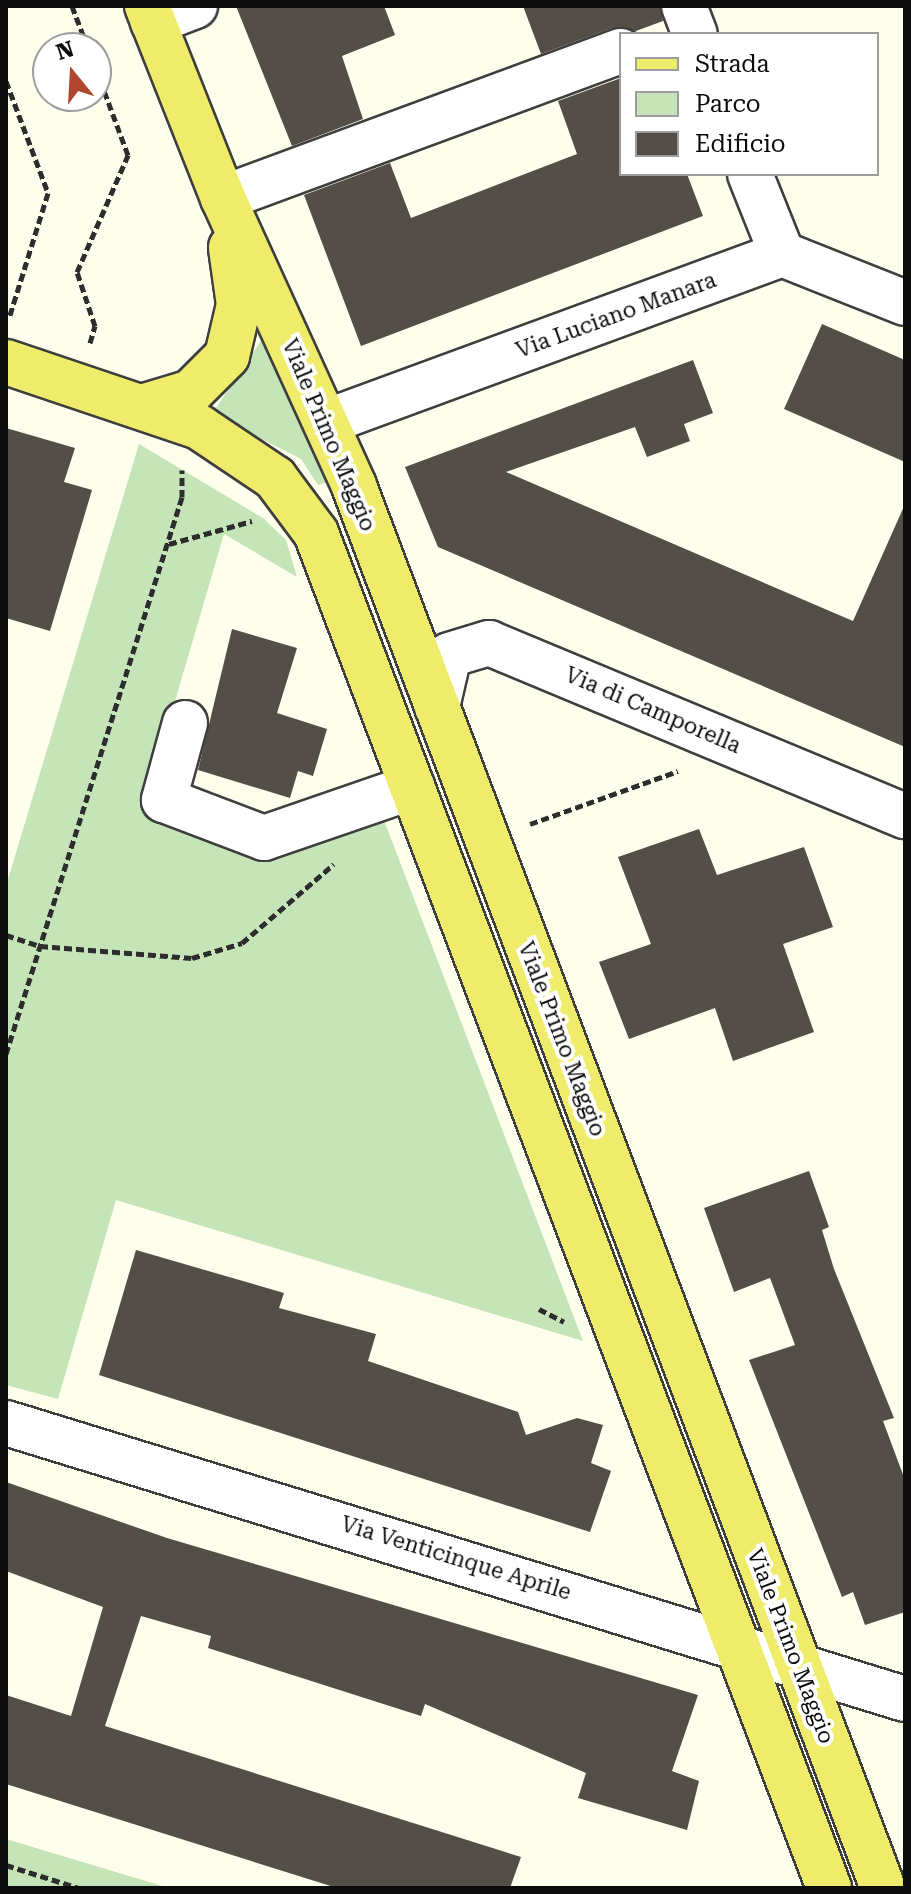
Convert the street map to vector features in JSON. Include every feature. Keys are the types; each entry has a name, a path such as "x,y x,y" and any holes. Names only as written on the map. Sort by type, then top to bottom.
{"main road":[{"name":"Viale Primo Maggio","path":"150,14 223,198 326,422 437,707 883,1888"},
{"name":"Viale Primo Maggio","path":"148,405 212,377 227,356 239,305 223,198"},
{"path":"6,362 148,405 243,453 300,505 316,533 829,1888"}],"street":[{"path":"150,14 195,6"},
{"path":"684,6 694,32"},
{"path":"223,198 619,52"},
{"path":"751,176 782,254 905,303"},
{"name":"Via Luciano Manara","path":"326,422 782,254"},
{"name":"Via di Camporella","path":"437,707 449,655 489,643 905,816"},
{"path":"185,723 164,800 264,838 412,787"},
{"name":"Via Venticinque Aprile","path":"6,1423 736,1642 905,1699"}],"path":[{"path":"72,6 82,32"},
{"path":"6,81 48,193 6,326"},
{"path":"77,383 95,326 77,272 128,155 112,112"},
{"path":"6,1054 182,497 178,459"},
{"path":"168,544 263,518"},
{"path":"487,839 744,748"},
{"path":"6,935 40,946 192,958 242,943 327,875 343,849"},
{"path":"6,1865 79,1888"}],"green space":[{"path":"266,333 328,482 318,485 301,459 212,414"},
{"path":"139,444 263,518 286,540 297,577 224,534 143,810 263,852 382,815 583,1341 116,1200 58,1399 6,1385 6,886"},
{"path":"6,1839 169,1888 6,1888"}],"building":[{"path":"236,6 384,6 395,35 342,56 363,119 292,146"},
{"path":"523,6 660,6 663,21 636,31 612,28 541,54"},
{"path":"619,79 619,176 688,176 703,216 361,346 304,195 390,163 411,218 577,154 558,101"},
{"path":"822,324 905,360 905,462 784,409"},
{"path":"693,360 713,413 684,424 690,441 647,457 635,427 506,472 853,621 905,504 905,747 438,547 405,467"},
{"path":"6,428 75,448 64,482 92,490 50,631 6,618"},
{"path":"232,629 297,648 277,713 327,729 313,776 298,771 290,798 198,770"},
{"path":"699,829 717,875 804,847 833,927 783,944 814,1032 733,1061 715,1008 629,1039 599,962 651,944 618,857"},
{"path":"809,1171 829,1227 822,1230 834,1269 894,1418 883,1421 905,1480 905,1612 865,1625 853,1592 842,1597 749,1360 795,1345 770,1278 734,1292 704,1208"},
{"path":"136,1250 284,1293 279,1308 376,1334 368,1361 518,1412 526,1435 577,1418 603,1425 591,1463 611,1471 590,1532 99,1375"},
{"path":"6,1482 167,1538 698,1695 672,1771 699,1781 687,1830 578,1798 586,1773 425,1704 421,1716 208,1648 211,1636 141,1616 105,1726 521,1857 510,1888 337,1888 6,1784 6,1695 71,1716 103,1607 6,1571"}]}
